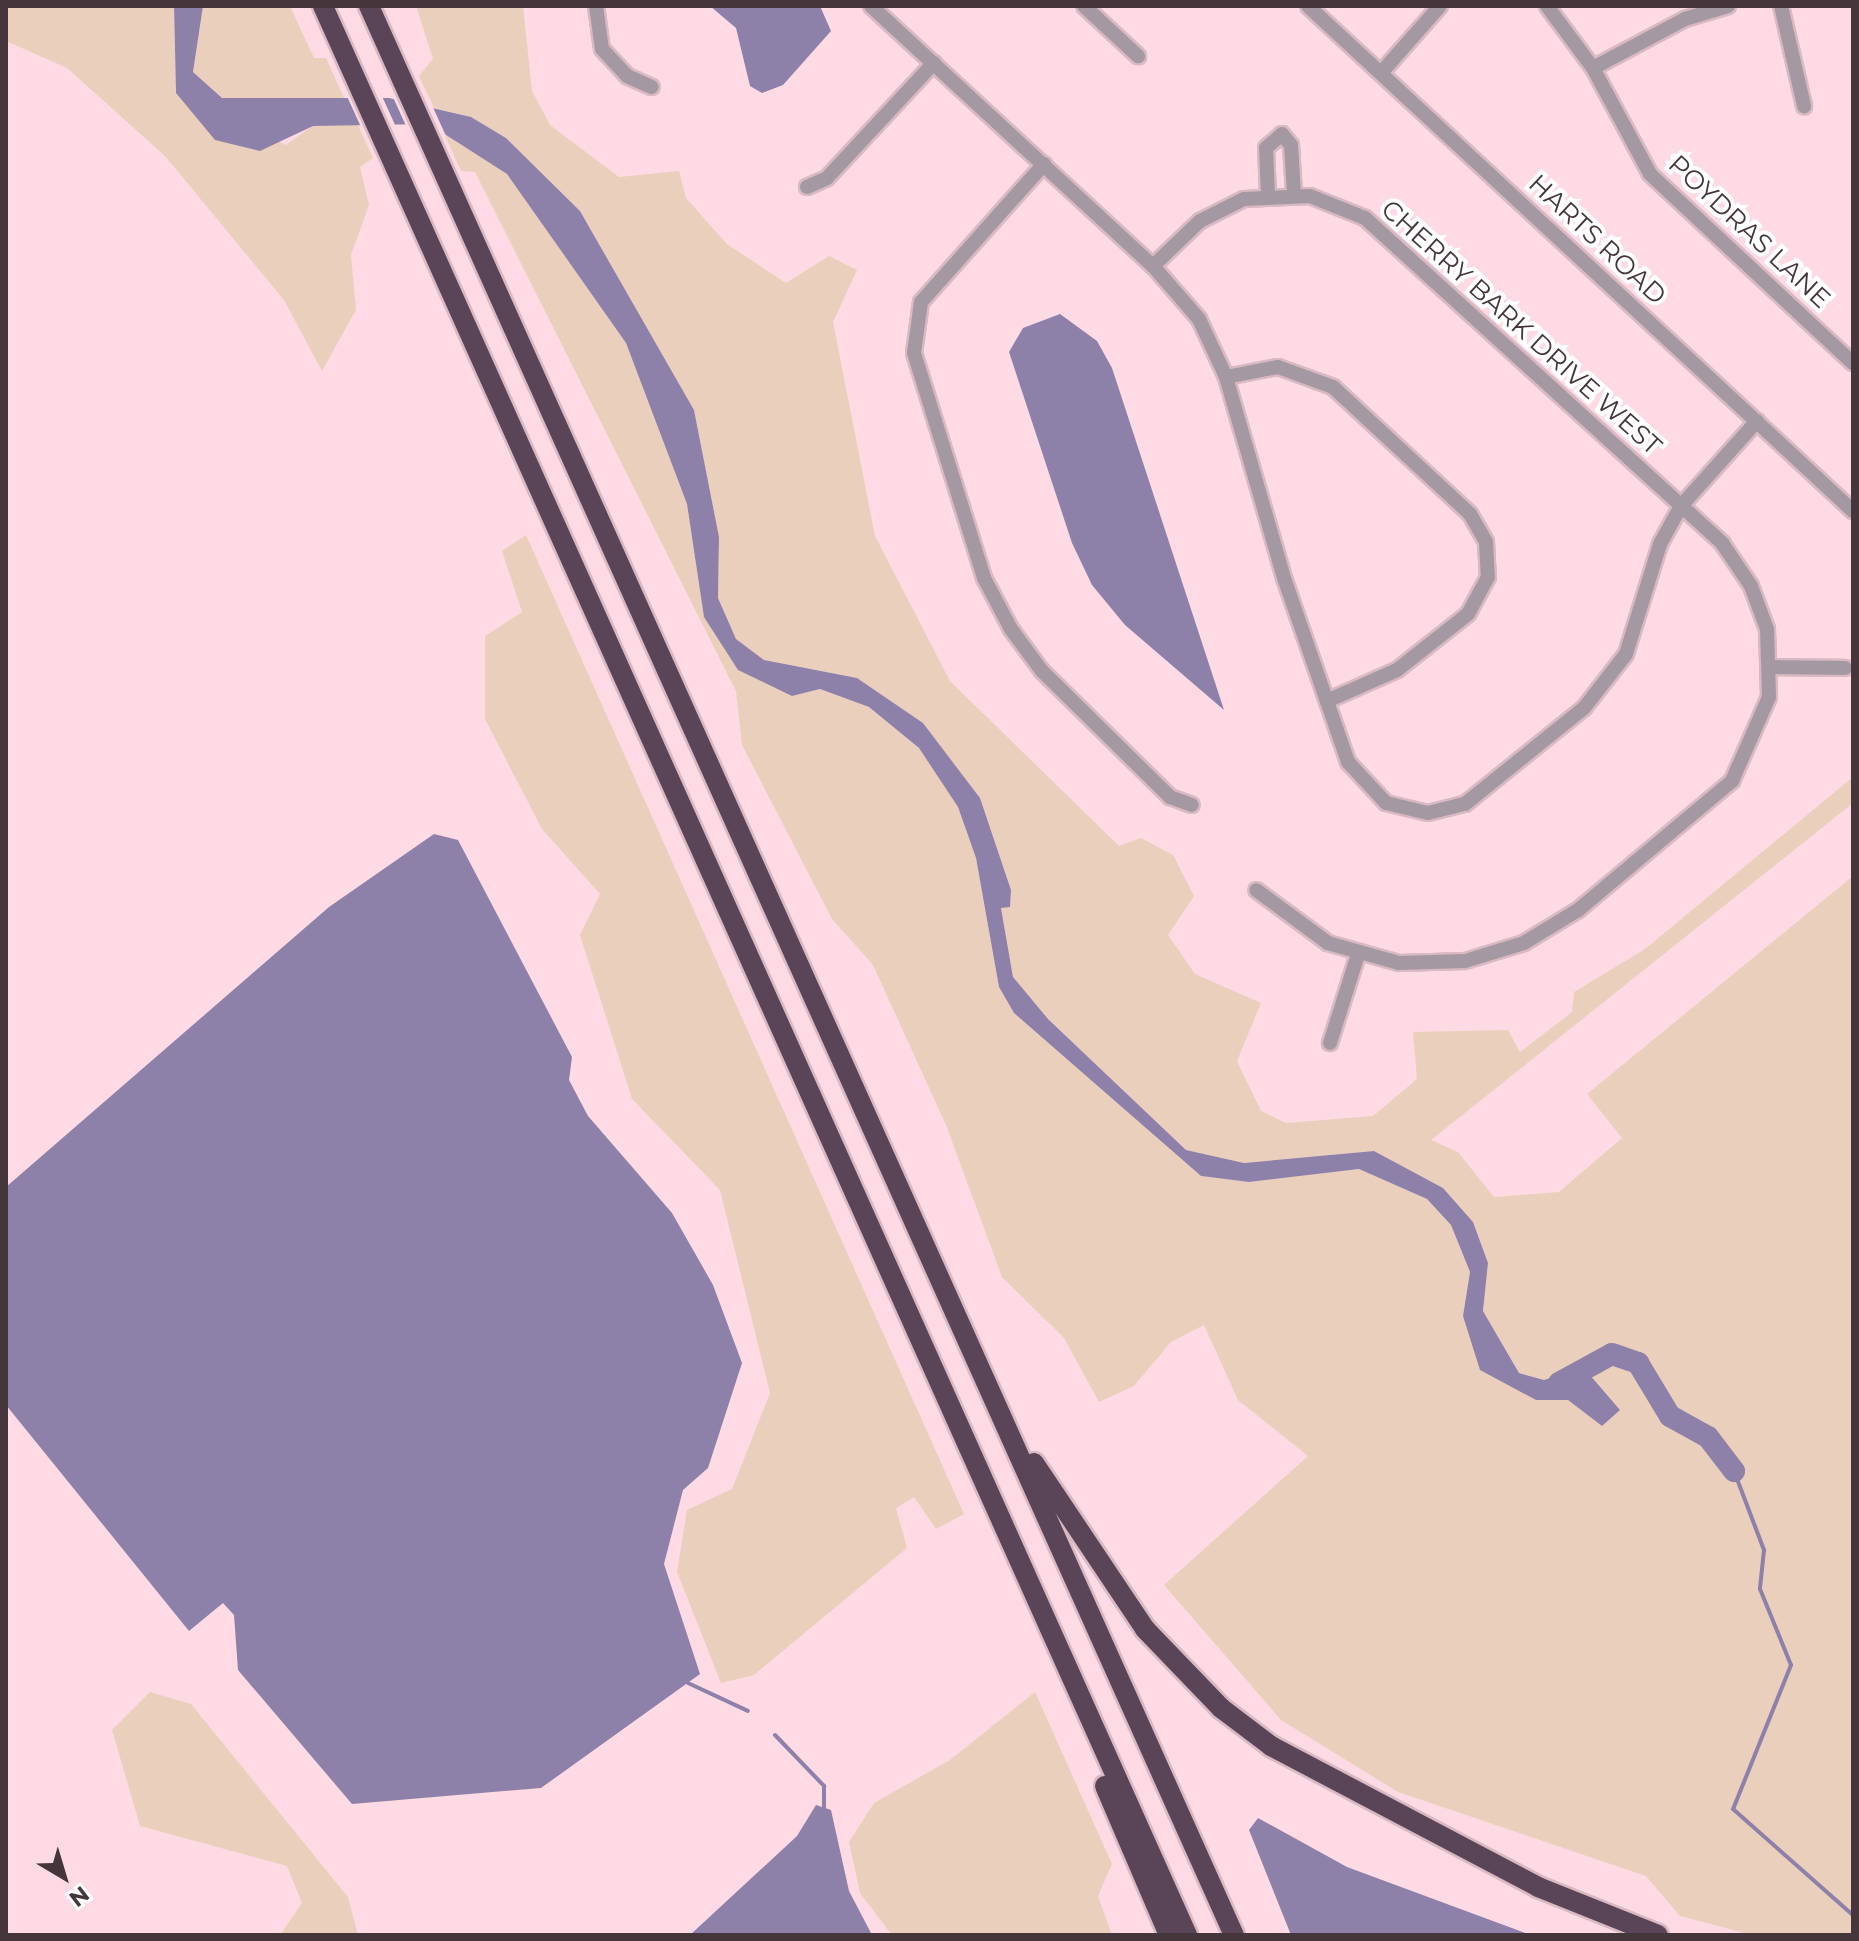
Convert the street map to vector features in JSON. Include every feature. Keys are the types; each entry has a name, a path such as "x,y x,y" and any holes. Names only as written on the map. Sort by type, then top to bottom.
{"highway":[{"path":"323,6 1187,1935"},
{"path":"369,6 1234,1935"},
{"path":"999,1409 1145,1629 1221,1708 1331,1784 1538,1887 1658,1935"},
{"path":"1050,1628 1057,1667 1169,1935"},
{"path":"1607,1913 1631,1935"}],"street":[{"path":"596,6 602,49 627,76 652,87"},
{"path":"871,6 1153,266 1199,319 1226,377 1327,701 1357,778 1386,803 1448,811 1482,794 1563,729 1626,654 1660,544 1681,506 1757,421"},
{"path":"1084,6 1138,56"},
{"name":"HARTS ROAD","path":"1308,6 1853,511"},
{"path":"1381,73 1440,6"},
{"name":"POYDRAS LANE","path":"1547,6 1593,68 1650,174 1853,363"},
{"path":"1593,68 1685,19 1728,6"},
{"path":"1781,6 1804,106"},
{"path":"807,187 827,178 934,63"},
{"path":"1268,195 1266,148 1282,134 1291,145 1294,194"},
{"path":"1044,164 921,302 914,353 984,578 1011,629 1058,689 1170,797 1192,805"},
{"name":"CHERRY BARK DRIVE WEST","path":"1153,266 1200,221 1268,195 1294,194 1349,209 1384,231 1722,543 1751,586 1772,667"},
{"path":"1226,377 1278,367 1333,387 1480,528 1489,559 1481,598 1397,670 1327,701"},
{"path":"1256,890 1306,931 1358,954 1409,963 1465,961 1549,930 1732,781 1763,719 1772,667 1845,668"},
{"path":"1330,1043 1358,954"}],"shaded area":[{"path":"6,6 174,6 176,93 286,145 312,126 357,123 373,158 360,167 369,205 351,255 356,310 322,371 284,300 165,156 67,68 6,41"},
{"path":"174,6 203,6 193,72 222,98 389,98 471,117 506,138 580,211 694,410 719,537 718,598 736,639 764,660 857,678 923,723 980,798 1011,890 1010,907 1001,908 1013,977 1048,1019 1186,1150 1244,1163 1374,1151 1443,1188 1473,1222 1488,1263 1483,1311 1519,1373 1544,1380 1583,1367 1620,1410 1602,1426 1568,1400 1536,1400 1480,1370 1463,1316 1470,1272 1451,1225 1427,1199 1359,1169 1249,1182 1201,1176 1014,1013 999,987 976,858 958,807 919,748 869,707 820,689 792,696 738,670 704,617 687,504 626,343 507,174 429,124 313,126 260,151 215,140 176,93"},
{"path":"203,6 290,6 314,58 326,58 344,98 222,98 193,72"},
{"path":"416,6 523,6 532,91 550,125 619,177 679,171 686,198 727,244 786,283 829,256 857,270 833,322 875,536 950,681 1119,846 1141,838 1173,855 1194,896 1168,935 1195,974 1261,1003 1237,1061 1261,1111 1286,1123 1373,1116 1417,1079 1413,1032 1508,1030 1520,1052 1572,1012 1574,992 1645,949 1853,777 1853,803 1431,1140 1458,1152 1494,1197 1559,1192 1622,1138 1587,1094 1853,876 1853,1935 1752,1935 1680,1916 1646,1876 1398,1792 1281,1720 1164,1585 1308,1456 1238,1400 1204,1325 1171,1342 1134,1386 1099,1402 1064,1338 1002,1277 946,1125 873,965 832,919 742,745 736,691 475,172 461,171 443,131 507,174 626,343 687,504 704,617 792,696 820,689 869,707 919,748 958,807 976,858 999,987 1014,1013 1201,1176 1249,1182 1359,1169 1427,1199 1451,1225 1470,1272 1463,1316 1536,1400 1568,1400 1602,1426 1583,1367 1544,1380 1519,1373 1483,1311 1488,1263 1473,1222 1443,1188 1374,1151 1244,1163 1186,1150 1048,1019 1013,977 1001,907 1011,890 980,798 923,723 857,678 764,660 736,639 718,598 719,537 694,410 580,211 506,138 471,117 434,108 419,76 433,59"},
{"path":"710,6 820,6 831,31 783,85 762,93 750,86 736,28"},
{"path":"1060,314 1097,341 1112,368 1224,710 1125,625 1092,585 1072,543 1009,352 1023,328"},
{"path":"526,535 964,1514 936,1529 914,1497 896,1508 907,1548 754,1675 721,1683 677,1572 687,1510 732,1489 770,1393 720,1190 632,1099 580,935 600,894 542,829 485,719 485,636 522,612 502,551"},
{"path":"434,834 458,840 572,1057 569,1080 588,1116 672,1213 713,1285 742,1363 708,1468 683,1490 664,1564 700,1674 541,1788 352,1804 238,1670 234,1615 223,1603 189,1631 6,1405 6,1187 329,907"},
{"path":"150,1692 191,1704 348,1897 358,1935 280,1935 302,1903 287,1866 140,1826 112,1730"},
{"path":"1035,1692 1112,1864 1098,1896 1112,1935 892,1935 860,1893 849,1842 874,1803 950,1760"},
{"path":"816,1805 831,1810 849,1891 872,1935 690,1935 797,1836"},
{"path":"1258,1818 1347,1867 1531,1935 1291,1935 1249,1830"}],"pier":[{"path":"346,94 381,94 396,127 361,127"},
{"path":"392,95 431,103 446,136 407,128"}],"waterway":[{"path":"1559,1383 1612,1354 1638,1363 1670,1416 1708,1437 1734,1471"},
{"path":"1734,1471 1764,1550 1760,1589 1791,1665 1733,1809 1853,1915"},
{"path":"688,1683 748,1711"},
{"path":"775,1735 824,1786 824,1807"}]}
